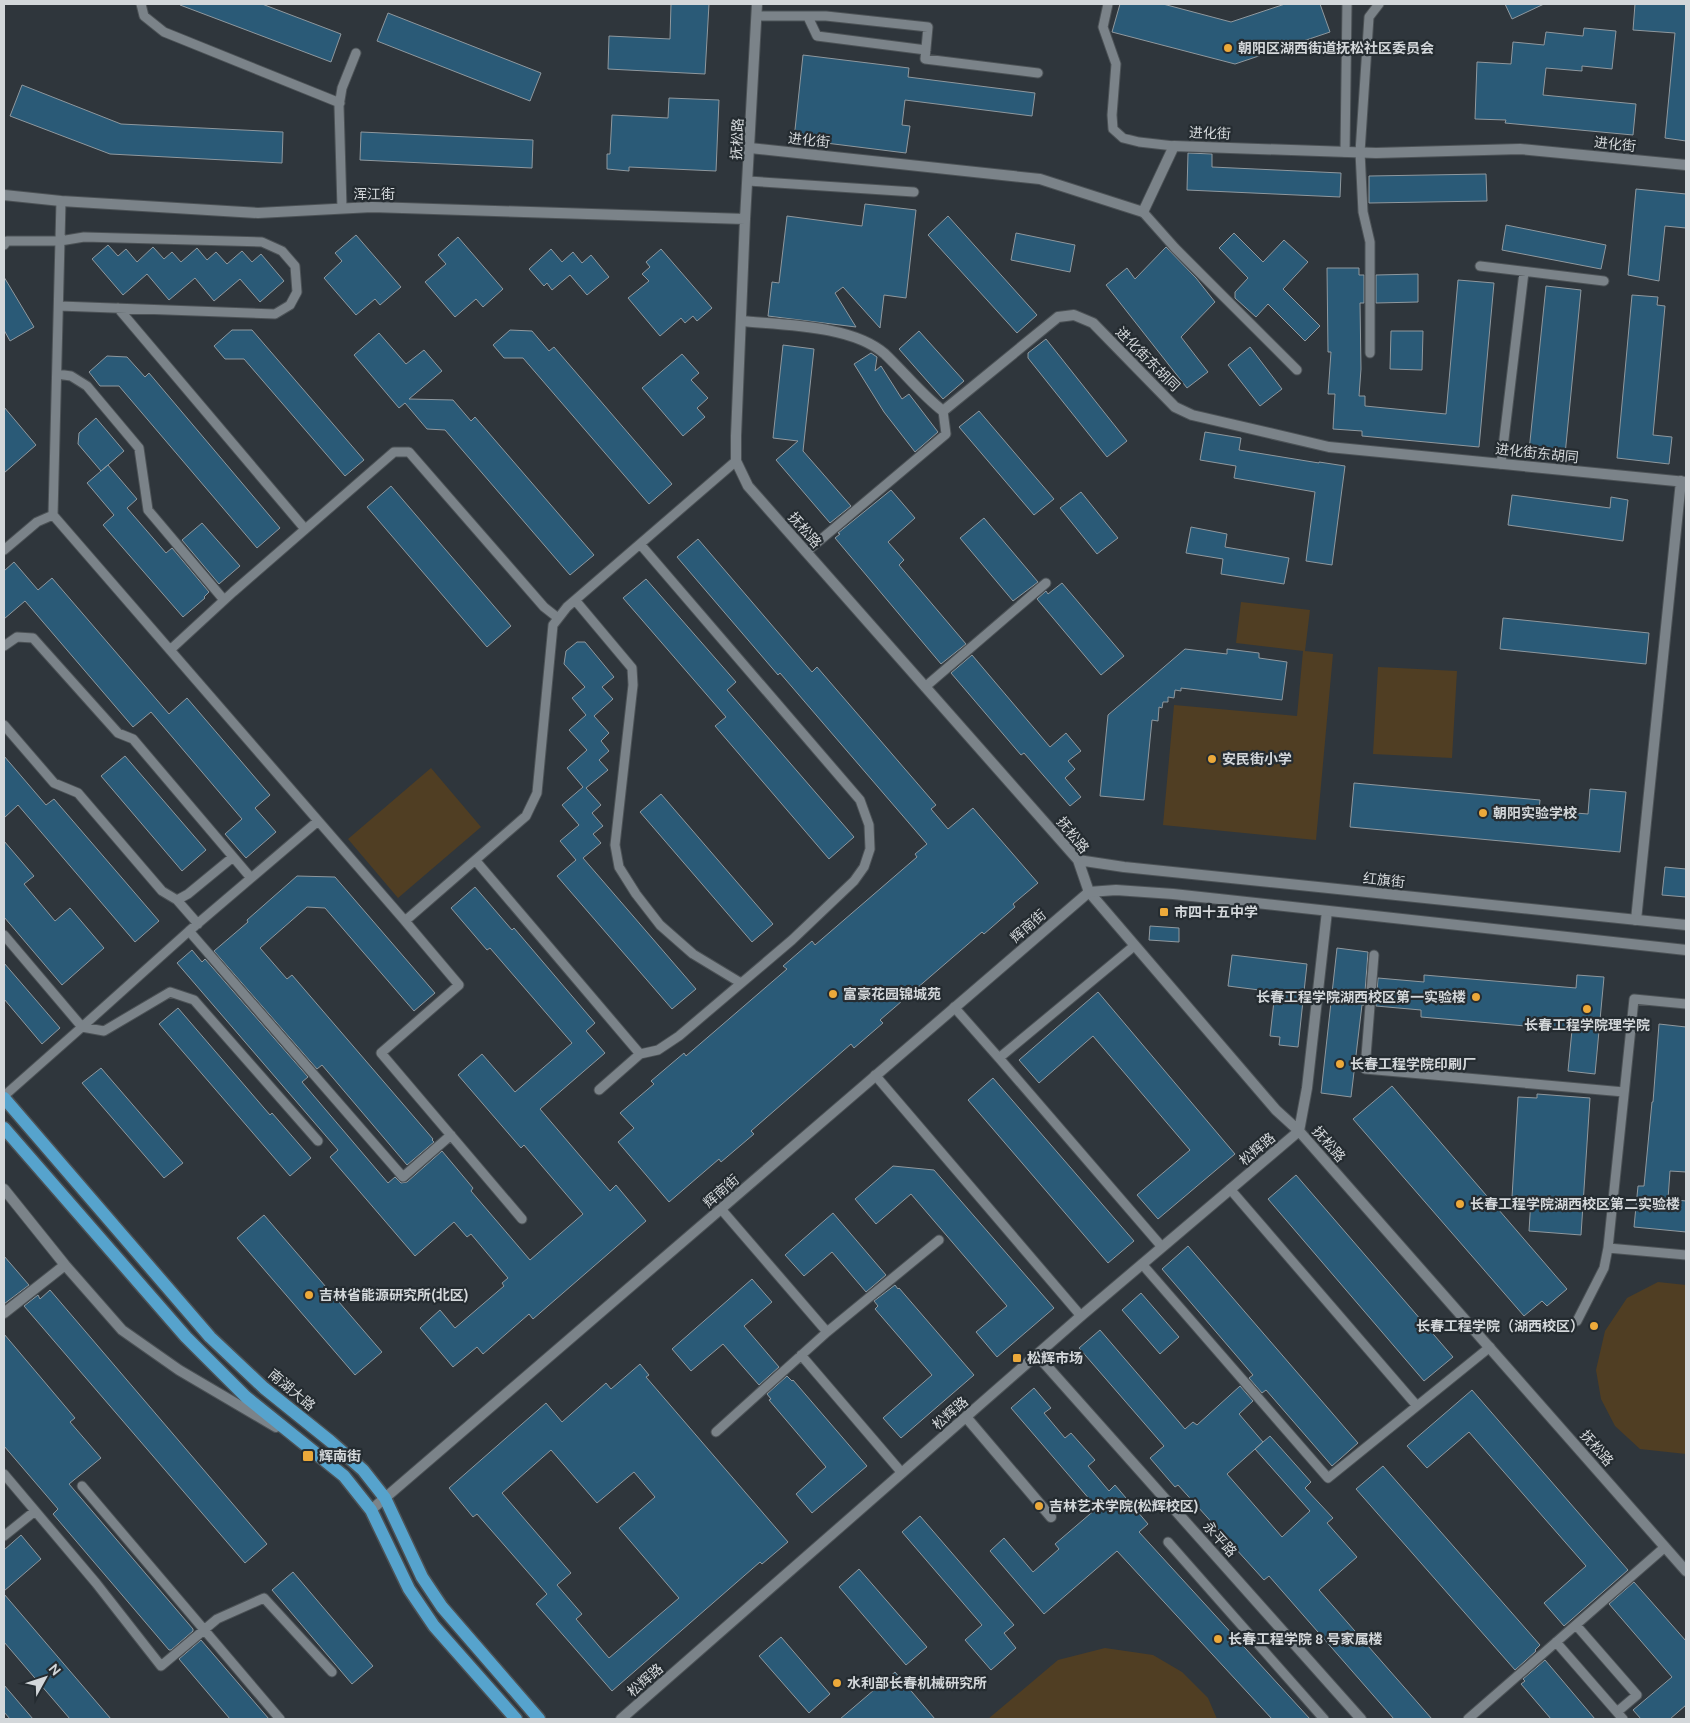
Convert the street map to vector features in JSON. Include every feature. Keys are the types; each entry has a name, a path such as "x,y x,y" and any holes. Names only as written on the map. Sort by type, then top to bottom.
{"main road":[{"name":"南湖大路","path":"4,1097 210,1337 264,1388 362,1470 385,1498 422,1577 442,1607 539,1719"},
{"path":"4,1128 186,1337 246,1397 344,1476 371,1510 409,1589 434,1626 516,1719"}],"street":[{"name":"抚松路","path":"757,4 745,219 736,461 748,486 1078,860 1088,892 1134,946 1276,1110 1299,1130 1686,1571"},
{"name":"进化街","path":"750,148 1040,180 1143,212 1174,146 1346,152 1520,149 1686,165"},
{"name":"浑江街","path":"4,196 258,213 381,207 745,219"},
{"name":"进化街东胡同","path":"943,411 1058,316 1074,315 1093,324 1175,407 1192,415 1329,447 1684,481"},
{"path":"741,321 821,328 865,341 884,354 927,399 943,411"},
{"path":"1636,920 1684,481"},
{"name":"红旗街","path":"1078,860 1124,867 1686,925"},
{"path":"1088,892 1116,890 1173,894 1686,950"},
{"name":"辉南街","path":"371,1510 1088,892"},
{"path":"1299,1130 1307,1088 1327,911"},
{"name":"松辉路","path":"621,1719 1037,1355 1299,1130"},
{"path":"4,1189 65,1265 122,1330 179,1370 302,1441"},
{"path":"4,1313 65,1265"},
{"name":"永平路","path":"1037,1355 1361,1719"},
{"path":"966,1417 1050,1517"}],"lane":[{"path":"141,4 144,16 164,32 340,102"},
{"path":"1108,4 1103,28 1116,64 1112,116 1114,129 1123,138 1174,146"},
{"path":"1346,152 1347,4"},
{"path":"1370,354 1370,242 1362,212 1360,152 1370,17 1379,4"},
{"path":"757,16 826,16 928,26 925,59 1038,73"},
{"path":"808,17 817,36 926,50"},
{"path":"342,208 340,102 342,88 356,53"},
{"path":"748,181 914,192"},
{"path":"61,201 53,515 459,985 381,1053 522,1219"},
{"path":"1143,212 1175,248 1297,370"},
{"path":"4,245 7,241 60,240 84,237 262,242 282,251 295,266 297,292 290,305 275,314 58,306"},
{"path":"1480,266 1604,281"},
{"path":"1501,464 1524,272"},
{"path":"118,308 305,529"},
{"path":"57,374 71,376 88,386 139,448 148,510 224,600"},
{"path":"806,552 946,434 943,411"},
{"path":"170,650 224,600 394,452 409,452 544,607 558,618"},
{"path":"405,921 526,816 537,794 553,624 567,607 736,461"},
{"path":"4,550 37,522 53,515"},
{"path":"599,1090 640,1054 658,1050 679,1036 792,940 854,881 864,868 870,849 869,825 860,800 640,544"},
{"path":"925,687 1046,583"},
{"path":"575,600 632,668 634,685 615,845 619,867 636,894 660,925 693,954 741,983"},
{"path":"4,646 17,637 34,638 118,733 133,739 251,878"},
{"path":"4,725 54,783 78,793 162,891 177,900 198,924"},
{"path":"4,1097 189,931 318,821"},
{"path":"177,900 188,894 233,857"},
{"path":"476,861 640,1054"},
{"path":"189,931 403,1177 451,1136"},
{"path":"4,935 82,1028 104,1031 170,992 194,1000 318,1140"},
{"path":"999,1058 1134,946"},
{"path":"1374,955 1365,1069 1624,1092"},
{"path":"1578,1321 1604,1268 1608,1248 1634,999 1686,1004"},
{"path":"954,1007 1162,1247"},
{"path":"875,1076 1082,1316"},
{"path":"1230,1189 1416,1406"},
{"path":"721,1209 826,1332"},
{"path":"716,1432 826,1332 939,1240"},
{"path":"1608,1248 1686,1255"},
{"path":"1142,1264 1328,1478 1490,1347"},
{"path":"801,1355 902,1473"},
{"path":"4,1476 96,1583 161,1666 217,1619 264,1598 332,1672"},
{"path":"82,1486 280,1719"},
{"path":"4,1536 34,1511"},
{"path":"1168,1542 1324,1719"},
{"path":"1468,1719 1666,1547"},
{"path":"1556,1642 1620,1716 1637,1695 1576,1625"}],"shaded area":[{"path":"1241,602 1310,610 1305,651 1333,654 1316,840 1163,825 1174,705 1297,716 1303,651 1236,643"},
{"path":"1378,667 1457,671 1452,758 1373,754"},
{"path":"431,768 481,827 398,898 348,839"},
{"path":"1658,1282 1686,1285 1686,1454 1640,1449 1615,1426 1601,1399 1596,1370 1605,1331 1627,1298"},
{"path":"1105,1648 1153,1655 1182,1672 1208,1698 1217,1719 988,1719 1058,1660"}],"building":[{"path":"181,4 262,4 341,34 331,62"},
{"path":"671,4 709,4 705,74 608,69 609,36 670,39"},
{"name":"朝阳区湖西街道抚松社区委员会","path":"1120,4 1163,4 1231,22 1285,4 1320,4 1330,32 1235,64 1112,32"},
{"path":"1505,4 1544,4 1512,19"},
{"path":"1635,4 1686,4 1686,141 1665,138 1675,33 1633,30"},
{"path":"388,13 541,73 530,101 377,41"},
{"path":"1584,28 1616,31 1612,69 1582,66 1582,71 1546,68 1543,95 1636,104 1633,135 1505,123 1506,120 1475,119 1477,62 1511,64 1513,42 1544,45 1546,32 1583,36"},
{"path":"803,55 909,68 908,77 1035,93 1032,116 905,100 902,125 910,126 906,153 794,139"},
{"path":"22,85 121,124 283,132 282,163 110,154 10,116"},
{"path":"669,98 719,100 716,171 629,167 629,171 607,169 607,154 610,154 612,115 668,118"},
{"path":"361,132 533,140 532,168 360,160"},
{"path":"1188,153 1212,154 1212,167 1341,173 1340,197 1187,190"},
{"path":"1486,174 1487,201 1369,203 1369,176"},
{"path":"1636,189 1686,194 1686,228 1665,226 1659,281 1628,275"},
{"path":"865,204 916,210 906,298 884,295 880,328 843,287 835,293 856,327 768,316 772,282 779,283 787,216 862,226"},
{"path":"948,216 1037,315 1017,333 928,235"},
{"path":"1506,225 1606,245 1601,269 1502,250"},
{"path":"1016,233 1075,245 1070,272 1011,260"},
{"path":"1234,233 1263,262 1284,240 1308,262 1283,289 1320,326 1305,341 1268,304 1256,317 1235,298 1235,292 1248,278 1219,248"},
{"path":"356,235 401,287 380,305 375,299 356,315 324,278 342,261 335,253"},
{"path":"458,237 503,289 483,307 476,299 455,317 425,282 446,264 438,255"},
{"path":"108,245 118,256 126,249 137,262 153,247 164,259 172,252 181,262 197,248 207,260 216,252 227,264 242,251 252,262 261,254 284,281 260,302 240,279 214,301 195,278 169,300 147,274 123,295 92,259"},
{"path":"1166,247 1196,278 1215,302 1181,337 1208,372 1187,388 1106,285 1127,268 1135,279"},
{"path":"551,249 562,262 573,252 582,263 591,255 609,277 587,295 570,275 552,290 547,283 544,286 529,269"},
{"path":"661,249 712,308 697,321 693,316 685,323 681,318 660,336 628,298 649,281 642,274 650,267 646,262"},
{"path":"1327,268 1359,268 1359,275 1364,275 1364,303 1360,303 1361,369 1359,396 1365,396 1365,406 1446,414 1458,280 1494,283 1479,447 1362,436 1362,431 1333,429 1335,394 1328,394 1331,352 1328,352"},
{"path":"1418,274 1418,302 1376,303 1376,275"},
{"path":"4,277 34,327 10,341 4,330"},
{"path":"1546,286 1581,290 1565,455 1529,451"},
{"path":"1632,295 1658,297 1657,305 1665,306 1653,435 1672,437 1669,464 1617,458"},
{"path":"232,330 252,330 364,460 345,476 244,359 225,359 214,346"},
{"path":"510,330 532,331 549,351 554,347 672,484 649,504 523,358 504,358 493,345"},
{"path":"919,331 964,381 943,399 899,349"},
{"path":"1391,331 1423,331 1422,370 1390,369"},
{"path":"379,333 406,364 424,350 442,371 409,399 453,400 471,421 475,417 594,555 570,575 445,430 427,429 405,403 399,408 354,355"},
{"path":"1046,339 1127,441 1107,457 1028,358 1028,353"},
{"path":"783,345 814,349 803,451 851,506 830,523 776,460 798,441 773,438"},
{"path":"1250,347 1282,389 1260,406 1228,365"},
{"path":"871,353 877,357 875,371 881,366 902,399 909,394 938,432 915,452 884,412 854,364"},
{"path":"682,354 699,373 691,380 708,398 697,408 705,417 683,436 642,388"},
{"path":"107,356 127,357 145,377 149,373 280,528 257,548 119,386 100,386 89,372"},
{"path":"4,407 36,445 4,473"},
{"path":"979,411 1054,499 1034,515 959,427"},
{"path":"96,418 124,451 101,471 78,444 79,433"},
{"path":"1205,432 1241,438 1239,450 1345,466 1332,565 1306,561 1315,492 1234,478 1236,466 1200,460"},
{"path":"108,465 137,499 127,508 166,553 172,548 209,592 205,598 183,617 103,525 114,515 87,483"},
{"path":"391,486 511,626 487,647 367,507"},
{"path":"891,490 915,518 888,542 904,560 899,565 966,644 941,664 835,538 840,534 838,533"},
{"path":"1081,492 1118,538 1097,554 1060,508"},
{"path":"1512,495 1610,508 1611,497 1628,500 1623,541 1508,525"},
{"path":"984,518 1038,582 1013,601 960,538"},
{"path":"202,523 240,566 219,584 182,540"},
{"path":"1191,527 1227,534 1225,547 1289,558 1284,584 1221,574 1223,559 1186,553"},
{"name":"富豪花园锦城苑","path":"698,539 812,672 817,667 936,805 931,809 948,829 973,808 1038,883 1013,904 1015,907 984,934 982,932 880,1020 883,1023 854,1048 851,1044 751,1131 754,1134 721,1162 719,1159 669,1202 618,1142 634,1128 620,1113 654,1084 651,1081 684,1053 686,1056 787,969 783,966 812,941 815,945 917,857 915,854 927,844 677,557"},
{"path":"14,562 38,590 52,578 169,714 187,698 270,795 255,808 276,832 246,858 225,834 242,819 151,712 133,727 25,601 4,619 4,571"},
{"path":"646,579 736,682 727,690 854,837 829,859 715,726 726,717 623,598"},
{"path":"1062,583 1124,656 1101,675 1037,599 1046,591 1048,594"},
{"path":"1503,618 1649,633 1646,664 1500,649"},
{"path":"577,642 585,642 614,677 602,687 613,699 594,716 609,733 601,741 609,751 599,760 608,770 586,788 601,805 592,813 603,826 593,834 601,843 583,858 696,989 672,1009 557,876 576,860 560,841 579,825 562,805 583,787 567,768 587,750 569,730 586,715 572,698 585,687 564,664 566,651"},
{"path":"1185,649 1227,654 1227,649 1259,653 1259,658 1287,662 1282,700 1181,688 1181,691 1175,690 1174,698 1168,697 1168,702 1163,702 1162,708 1159,707 1158,721 1152,720 1144,800 1100,796 1108,715"},
{"path":"972,655 1050,747 1066,733 1081,751 1068,761 1075,769 1065,778 1081,797 1070,806 1024,753 1021,755 951,673"},
{"path":"4,756 46,805 54,799 159,921 135,942 18,805 4,818"},
{"path":"125,756 206,850 182,871 101,776"},
{"path":"1354,783 1540,800 1539,810 1588,814 1590,789 1626,792 1620,852 1350,827"},
{"path":"661,794 773,924 752,942 640,812"},
{"path":"4,841 34,876 24,884 55,921 70,908 104,948 62,985 4,917"},
{"path":"1665,867 1686,869 1686,897 1662,895"},
{"path":"297,876 335,877 435,993 414,1011 325,908 307,907 260,948 287,979 292,975 433,1139 434,1142 407,1165 322,1065 317,1069 214,951"},
{"path":"475,887 512,930 514,928 595,1023 586,1031 605,1053 540,1109 610,1191 616,1185 646,1221 533,1319 529,1314 483,1354 477,1347 453,1367 420,1328 440,1310 455,1328 504,1286 502,1283 508,1278 471,1234 467,1237 454,1222 415,1256 330,1157 338,1150 177,963 192,950 202,962 205,959 308,1077 302,1082 388,1183 395,1177 401,1183 407,1182 442,1151 473,1188 471,1191 530,1260 583,1214 524,1145 521,1148 458,1075 482,1054 515,1092 572,1043 490,948 487,950 451,908"},
{"path":"1150,926 1179,928 1179,942 1149,940"},
{"path":"1337,948 1368,952 1364,1005 1362,1005 1351,1097 1321,1093"},
{"path":"1232,955 1307,964 1298,1047 1279,1045 1280,1037 1270,1036 1275,992 1228,986"},
{"path":"4,963 60,1028 42,1044 4,999"},
{"name":"长春工程学院湖西校区第一实验楼","path":"1424,975 1576,988 1577,975 1604,977 1595,1074 1568,1071 1572,1030 1421,1017 1421,1010 1376,1006 1378,978 1424,982"},
{"path":"1098,992 1235,1154 1158,1219 1137,1195 1190,1150 1093,1036 1039,1083 1019,1060"},
{"path":"178,1008 270,1115 272,1113 311,1158 290,1176 159,1024"},
{"path":"1659,1024 1686,1027 1686,1172 1670,1171 1668,1199 1686,1201 1686,1232 1634,1227 1638,1186 1644,1186"},
{"path":"101,1068 183,1163 164,1178 82,1083"},
{"path":"993,1078 1134,1241 1108,1263 968,1100"},
{"name":"长春工程学院湖西校区第二实验楼","path":"1392,1086 1567,1289 1547,1306 1542,1301 1524,1316 1353,1119"},
{"name":"长春工程学院湖西校区第二实验楼","path":"1537,1094 1590,1098 1581,1235 1529,1231 1531,1199 1512,1197 1518,1097 1537,1098"},
{"path":"893,1166 934,1170 1054,1308 997,1357 976,1332 1007,1306 911,1194 876,1224 855,1199"},
{"path":"1296,1175 1453,1357 1424,1381 1268,1199"},
{"path":"833,1213 886,1275 866,1292 832,1252 804,1276 785,1255"},
{"name":"吉林省能源研究所(北区)","path":"264,1215 382,1352 355,1375 237,1238"},
{"path":"1188,1246 1358,1443 1332,1466 1266,1390 1262,1393 1249,1378 1253,1375 1162,1269"},
{"path":"4,1256 29,1285 4,1304"},
{"path":"752,1279 772,1302 744,1326 779,1367 759,1385 723,1344 691,1371 672,1349"},
{"path":"895,1285 974,1375 901,1438 883,1418 932,1375 875,1309 878,1306 874,1301"},
{"path":"50,1290 267,1544 245,1563 24,1306 38,1295 40,1299"},
{"path":"1141,1293 1179,1337 1160,1354 1122,1310"},
{"path":"1100,1330 1185,1429 1193,1422 1197,1425 1240,1386 1253,1401 1239,1414 1263,1442 1260,1445 1270,1436 1311,1482 1305,1488 1333,1518 1327,1523 1357,1557 1319,1590 1432,1719 1394,1719 1269,1576 1264,1580 1178,1485 1175,1487 1150,1458 1164,1446 1079,1348","holes":["1255,1449 1310,1511 1282,1537 1227,1474"]},
{"path":"4,1334 75,1418 70,1422 101,1458 69,1484 193,1629 171,1650 169,1650 53,1514 58,1509 4,1446"},
{"path":"640,1364 649,1375 646,1377 788,1542 762,1564 760,1562 612,1691 536,1604 547,1594 477,1514 473,1517 449,1488 546,1403 562,1422 606,1383 611,1389","holes":["551,1450 597,1503 634,1472 655,1497 619,1528 679,1598 609,1658 576,1619 582,1614 557,1585 571,1573 502,1493"]},
{"path":"787,1376 793,1380 867,1466 812,1513 796,1494 826,1467 769,1400 771,1399 767,1394"},
{"path":"1034,1388 1051,1408 1044,1413 1065,1438 1071,1433 1095,1460 1088,1466 1109,1491 1115,1485 1148,1524 1139,1532 1310,1719 1272,1719 1117,1551 1044,1614 990,1551 1004,1538 1033,1572 1059,1549 1055,1544 1097,1508 1011,1408"},
{"path":"1472,1390 1628,1570 1564,1626 1544,1603 1586,1566 1469,1432 1427,1468 1407,1446"},
{"path":"1383,1466 1540,1645 1515,1670 1356,1489"},
{"path":"920,1516 1014,1625 1004,1633 1016,1648 991,1670 965,1640 982,1625 902,1532"},
{"path":"21,1535 41,1559 4,1591 4,1550"},
{"path":"859,1569 927,1647 906,1665 839,1587"},
{"path":"293,1572 373,1666 352,1684 272,1590"},
{"path":"1634,1582 1686,1641 1686,1705 1670,1719 1641,1719 1633,1710 1672,1677 1609,1604"},
{"path":"4,1594 111,1719 70,1719 4,1642"},
{"path":"781,1637 830,1694 809,1713 759,1656"},
{"path":"201,1640 269,1719 230,1719 179,1659"},
{"path":"1545,1660 1595,1719 1551,1719 1521,1684 1525,1681 1523,1679"},
{"path":"895,1672 935,1719 840,1719"},
{"path":"4,1685 33,1719 10,1719 4,1712"}],"place":[{"name":"朝阳区湖西街道抚松社区委员会","path":"1228,48"},
{"name":"安民街小学","path":"1212,759"},
{"name":"朝阳实验学校","path":"1483,813"},
{"name":"市四十五中学","path":"1164,912"},
{"name":"富豪花园锦城苑","path":"833,994"},
{"name":"长春工程学院湖西校区第一实验楼","path":"1476,997"},
{"name":"长春工程学院理学院","path":"1587,1009"},
{"name":"长春工程学院印刷厂","path":"1340,1064"},
{"name":"长春工程学院湖西校区第二实验楼","path":"1460,1204"},
{"name":"吉林省能源研究所(北区)","path":"309,1295"},
{"name":"长春工程学院（湖西校区）","path":"1594,1326"},
{"name":"松辉市场","path":"1017,1358"},
{"name":"辉南街","path":"308,1456"},
{"name":"吉林艺术学院(松辉校区)","path":"1039,1506"},
{"name":"长春工程学院 8 号家属楼","path":"1218,1639"},
{"name":"水利部长春机械研究所","path":"837,1683"}]}
